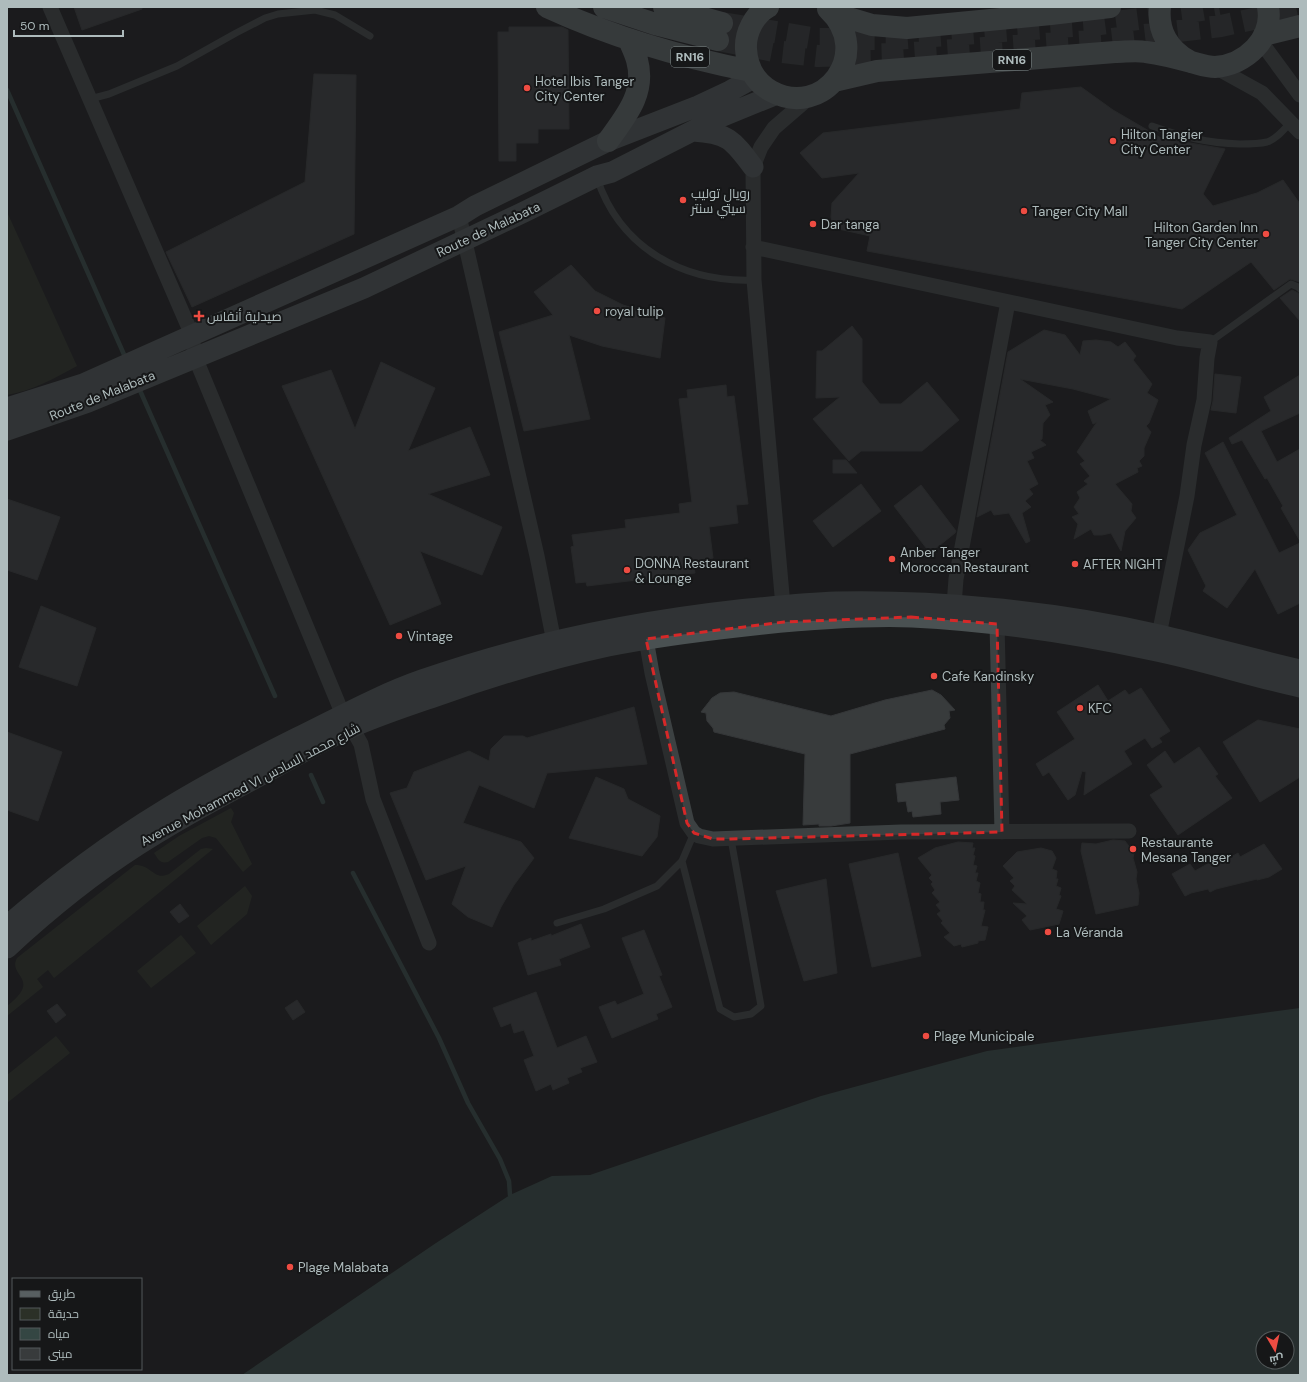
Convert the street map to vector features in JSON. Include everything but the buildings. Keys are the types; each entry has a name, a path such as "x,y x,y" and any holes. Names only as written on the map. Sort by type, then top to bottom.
{"main road":[{"name":"RN16","path":"547,7 629,40 753,74 764,87 788,98 812,96 828,87 834,81 842,68 846,54 846,39 841,25 828,10"},
{"name":"RN16","path":"604,7 655,24 720,32 664,7"},
{"path":"753,74 747,58 746,44 749,31 755,19 768,7"},
{"name":"RN16","path":"828,10 872,25 906,28 1055,11 1110,7"},
{"name":"RN16","path":"1160,7 1160,24 1164,36 1172,48 1180,56 1190,62"},
{"path":"1263,38 1267,25 1268,7"},
{"path":"1263,38 1300,26"},
{"name":"RN16","path":"834,81 877,71 1115,52 1145,52 1202,66 1215,67 1233,63 1249,55 1263,38"},
{"path":"608,141 630,111 637,95 639,78 637,61 629,40"},
{"name":"Route de Malabata","path":"7,430 86,393 192,335 458,216 482,202 608,141 698,106 730,91 753,74"},
{"name":"Route de Malabata","path":"7,408 86,393 196,357 364,288 597,176 612,172 693,131 744,107 777,94"},
{"path":"693,131 711,132 722,135 741,151 753,167"},
{"name":"Avenue Mohammed VI شارع محمد السادس","path":"7,926 46,892 88,860 164,810 240,777 340,725 378,698 420,681 520,650 602,630 714,613 838,602 954,605 1074,618 1159,635 1300,670"},
{"name":"Avenue Mohammed VI شارع محمد السادس","path":"340,725 376,717 474,683 567,656 646,639 724,628 784,622 851,618 911,617 997,624 1072,634 1155,650 1300,687"},
{"name":"Avenue Mohammed VI شارع محمد السادس","path":"7,948 52,908 136,846 170,825 240,777"}],"street":[{"path":"50,7 192,335 196,357 340,725 361,744 373,799 429,943"},
{"path":"1263,38 1300,95"},
{"path":"1215,67 1262,93 1296,127"},
{"path":"783,606 754,280 753,167 760,148 774,128 812,96"},
{"path":"458,216 537,556 554,642"},
{"path":"753,247 1177,338 1210,342 1207,358 1204,400 1194,445 1187,496 1159,635"},
{"path":"954,605 956,580 1008,302"},
{"path":"997,624 1002,832"},
{"path":"646,639 652,673 687,823 694,833 699,836 713,839 731,839 901,832 1128,831"}],"lane":[{"path":"89,99 109,94 177,66 265,18 278,14 315,10 335,15 370,36"},
{"path":"1152,126 1200,141 1226,144 1250,144 1268,141 1296,127"},
{"path":"597,176 610,209 619,222 646,248 674,265 692,273 720,279 754,280"},
{"path":"1210,342 1291,284 1298,286 1300,289"},
{"path":"557,923 604,909 656,886 682,860 694,833"},
{"path":"682,860 720,1009 734,1017 751,1014 761,1006 731,839"}],"highlighted area":[{"path":"911,617 997,624 1002,832 731,839 713,839 694,833 687,823 646,639 784,622"}],"green space":[{"path":"7,212 77,366 34,387 7,395"},
{"path":"231,808 234,813 231,822 252,864 243,872 216,838 209,836 202,838 168,862 161,862 154,853 179,836"},
{"path":"201,849 213,849 54,978 48,970 37,979 43,987 7,1016 7,1006 17,997 23,984 22,979 16,970 15,964 17,958 135,865 146,867 159,876 164,876 169,874"},
{"path":"245,886 252,896 247,914 211,945 197,926"},
{"path":"181,935 196,953 151,988 137,971"},
{"path":"56,1036 70,1053 7,1103 7,1075"}],"water":[{"path":"1300,1008 1300,1375 242,1375 436,1243 510,1195 552,1176 590,1175 821,1096 987,1051"}],"waterway":[{"path":"7,90 126,359"},
{"path":"138,386 275,696"},
{"path":"311,775 323,802"},
{"path":"353,873 439,1038 468,1103 500,1159 509,1181 510,1195"}],"tunnel":[{"path":"722,23 817,39 894,39 1100,24 1219,7"},
{"path":"718,40 774,51 818,56 895,54 1103,40 1221,26 1300,9"}],"place":[{"name":"Hotel Ibis Tanger City Center","path":"527,88"},
{"name":"Hilton Tangier City Center","path":"1113,141"},
{"name":"رويال توليب سيتي سنتر","path":"683,200"},
{"name":"Tanger City Mall","path":"1024,211"},
{"name":"Dar tanga","path":"813,224"},
{"name":"Hilton Garden Inn Tanger City Center","path":"1266,234"},
{"name":"royal tulip","path":"597,311"},
{"name":"صيدلية أنفاس","path":"199,316"},
{"name":"Anber Tanger Moroccan Restaurant","path":"892,559"},
{"name":"AFTER NIGHT","path":"1075,564"},
{"name":"DONNA Restaurant & Lounge","path":"627,570"},
{"name":"Vintage","path":"399,636"},
{"name":"Cafe Kandinsky","path":"934,676"},
{"name":"KFC","path":"1080,708"},
{"name":"Restaurante Mesana Tanger","path":"1133,849"},
{"name":"La Véranda","path":"1048,932"},
{"name":"Plage Municipale","path":"926,1036"},
{"name":"Plage Malabata","path":"290,1267"}]}
